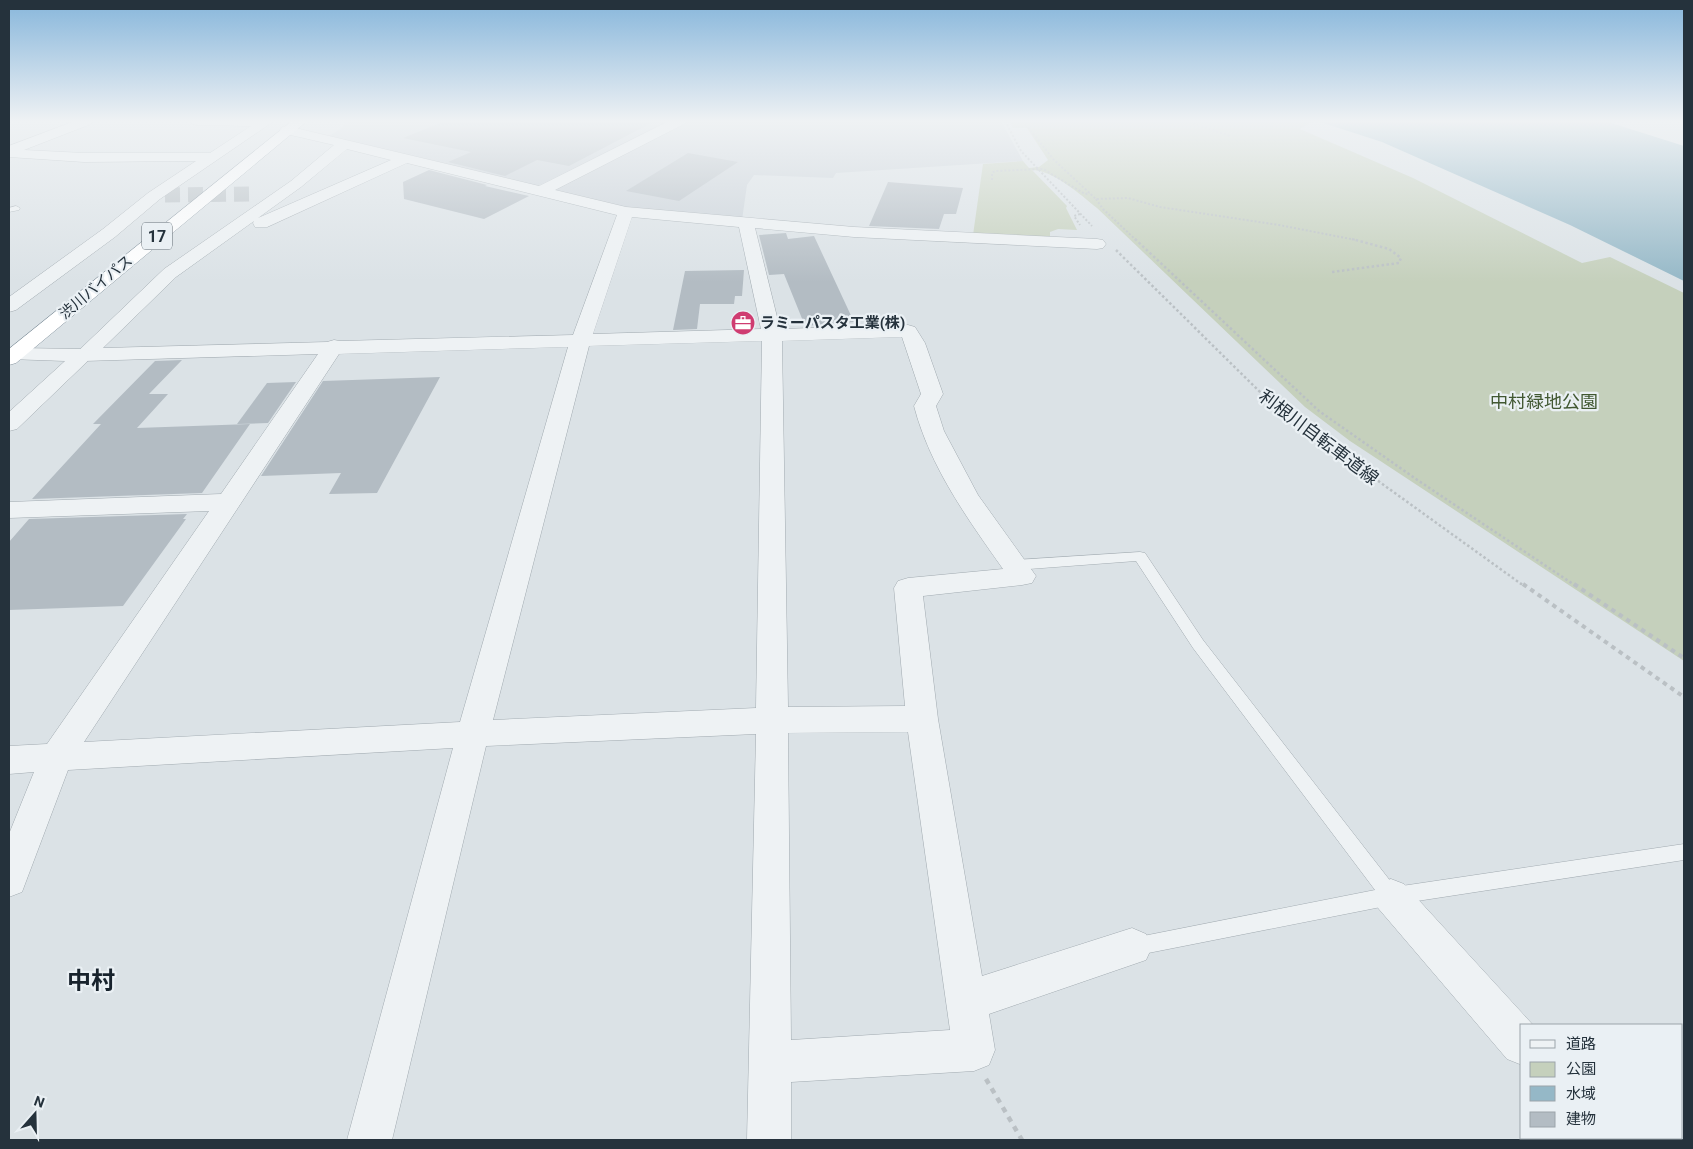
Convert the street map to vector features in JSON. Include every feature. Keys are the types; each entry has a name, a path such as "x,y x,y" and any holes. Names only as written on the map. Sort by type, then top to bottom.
{"highway":[{"name":"渋川バイパス","path":"71,287 222,175"},
{"name":"渋川バイパス","path":"10,355 229,175"}],"street":[{"path":"9,306 187,175"},
{"path":"9,424 170,273 305,175"},
{"path":"239,224 258,224 370,175"},
{"path":"469,175 626,212 748,224 854,232 1096,236"},
{"path":"540,192 574,175"},
{"path":"258,194 282,193"},
{"path":"369,1140 473,734 580,342 626,212"},
{"path":"748,224 747,228 772,336 769,1140"},
{"path":"10,355 84,355 334,346 580,342 908,331 932,394 925,406 932,431 966,498 1022,576 908,588 922,720 968,1001 974,1050 770,1062"},
{"path":"9,880 56,758 334,346"},
{"path":"9,510 228,502"},
{"path":"9,760 473,734 772,720 922,720"},
{"path":"1391,896 1520,1042"},
{"path":"968,1001 1132,947"}],"lane":[{"path":"1015,564 1140,556 1198,644 1391,896"},
{"path":"1132,947 1391,896 1684,852"}],"path":[{"path":"992,175 992,180"},
{"path":"1042,175 1096,236"},
{"path":"1053,175 1085,194 1091,193"},
{"path":"1070,175 1091,193 1103,209 1319,411 1447,500 1684,658"},
{"path":"1096,199 1128,198 1160,207 1279,224 1341,236 1389,249 1401,258 1399,263 1332,272"},
{"name":"利根川自転車道線","path":"1115,249 1261,393 1306,429 1486,559 1684,697"},
{"path":"970,1051 1022,1140"}],"shaded area":[{"path":"484,175 835,175 833,178 754,175 747,185 742,220 631,210"}],"green space":[{"name":"中村緑地公園","path":"982,175 1036,175 1067,206 1066,208 1077,230 1058,229 1050,232 1050,239 973,235"},
{"name":"中村緑地公園","path":"1050,175 1405,175 1582,263 1610,257 1684,293 1684,661 1350,441 1305,407 1097,208"}],"water":[{"path":"1456,175 1684,175 1684,281 1570,225"}],"building":[{"path":"419,175 447,175 529,196 484,219 404,199 403,182"},
{"path":"653,175 719,175 679,201 626,191"},
{"path":"888,182 963,188 956,214 944,214 939,229 869,226"},
{"path":"786,233 788,239 814,236 854,322 805,326 784,274 769,275 759,235"},
{"path":"744,270 742,296 735,296 734,304 700,304 697,329 673,330 685,271"},
{"path":"182,360 149,394 168,394 137,428 250,424 202,493 32,499 101,424 93,424 155,361"},
{"path":"440,377 377,493 329,494 341,473 261,476 323,381"},
{"path":"296,382 268,423 237,424 267,383"},
{"path":"187,514 183,519 186,519 123,606 9,610 9,542 29,519"}],"tunnel":[{"path":"165,195 250,194"}],"place":[{"name":"ラミーパスタ工業(株)","path":"743,323"}],"district":[{"name":"中村","path":"91,981"}]}
